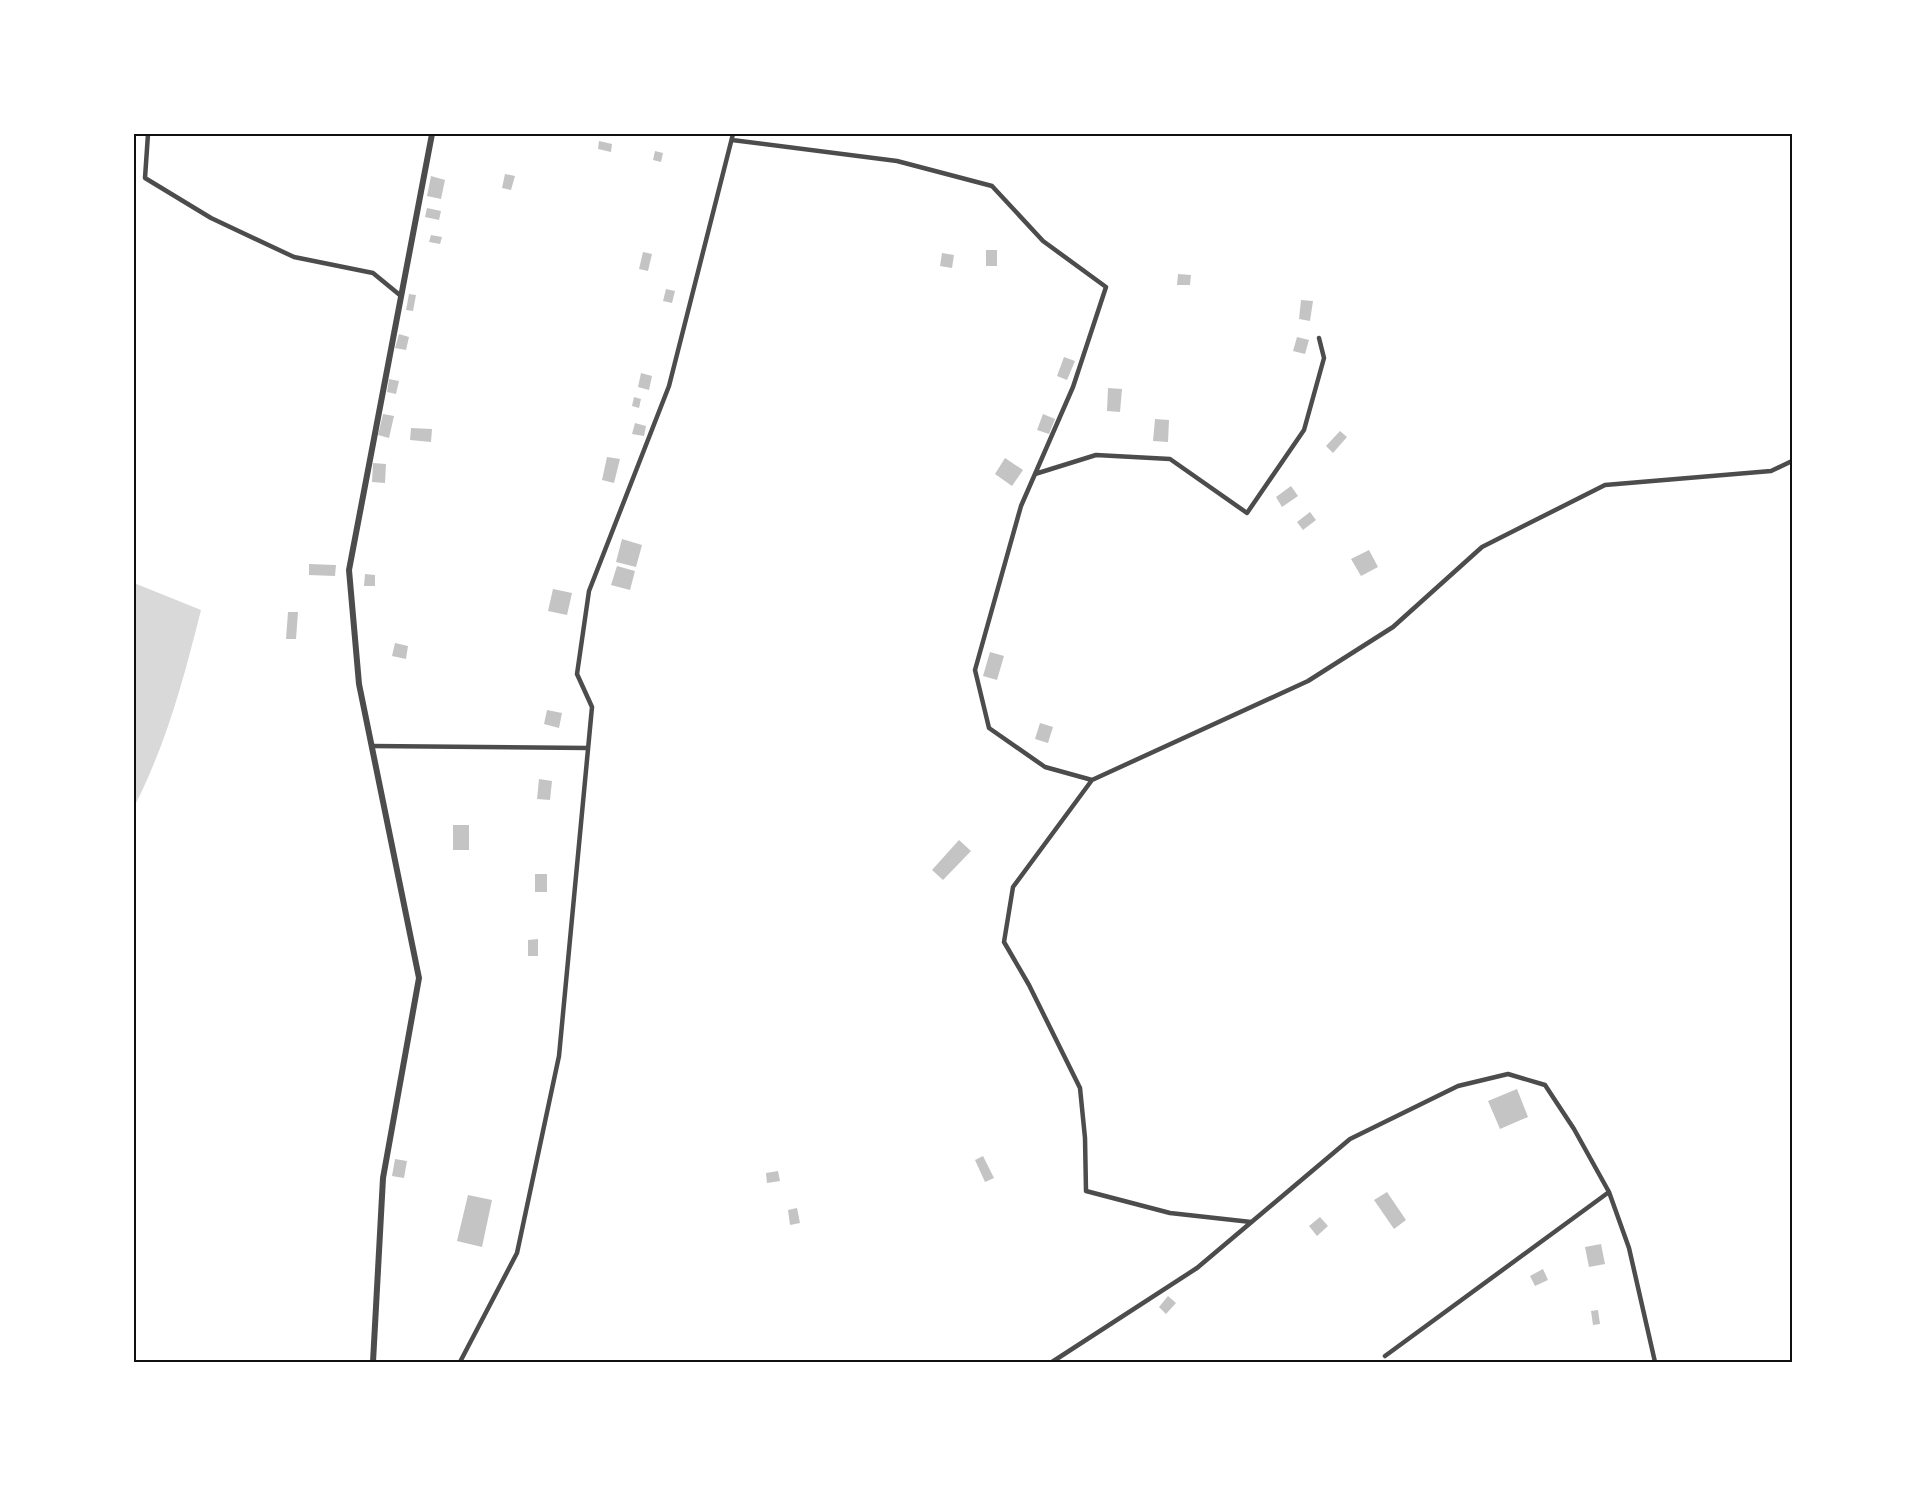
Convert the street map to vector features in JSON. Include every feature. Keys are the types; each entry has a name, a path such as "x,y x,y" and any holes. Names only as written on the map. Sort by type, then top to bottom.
{"street":[{"path":"373,1362 383,1178 419,978 359,684 349,570 432,134"}],"lane":[{"path":"147,134 145,178 211,218 294,257 373,273 401,296"},
{"path":"460,1362 518,1253 559,1056 592,707 578,674 590,591 669,386 733,134"},
{"path":"732,140 897,161 992,186 1043,241 1106,287 1073,387 1021,506 975,670 989,728 1045,767 1092,780"},
{"path":"1035,474 1096,455 1170,459 1247,513 1304,430 1324,357 1319,338"},
{"path":"1251,1222 1170,1213 1086,1191 1085,1138 1080,1088 1029,985 1004,942 1013,887 1092,780 1308,681 1393,627 1482,547 1605,485 1771,471 1792,461"},
{"path":"372,746 588,748"},
{"path":"1052,1362 1197,1268 1350,1139 1458,1086 1508,1074 1545,1085 1574,1129 1609,1192 1629,1248 1654,1362"},
{"path":"1385,1356 1609,1192"}],"shaded area":[{"path":"134,583 201,610 181,686 165,735 134,807"}],"building":[{"path":"599,141 612,144 611,152 598,149"},
{"path":"655,151 663,153 661,162 653,160"},
{"path":"505,174 515,176 511,190 502,188"},
{"path":"431,176 445,180 441,199 427,196"},
{"path":"427,208 441,211 439,220 425,217"},
{"path":"431,235 442,237 440,244 429,242"},
{"path":"986,250 997,250 997,266 986,266"},
{"path":"643,252 652,254 648,271 639,269"},
{"path":"942,253 954,255 952,268 940,266"},
{"path":"1178,274 1191,275 1190,285 1177,285"},
{"path":"666,289 675,291 672,303 663,301"},
{"path":"409,294 416,295 413,311 406,310"},
{"path":"1301,300 1313,301 1310,321 1299,319"},
{"path":"399,334 409,337 406,350 395,348"},
{"path":"1297,337 1309,340 1305,354 1293,351"},
{"path":"1064,357 1075,361 1067,380 1057,376"},
{"path":"641,373 652,376 649,390 638,387"},
{"path":"389,379 399,381 396,394 387,392"},
{"path":"1108,388 1122,389 1120,412 1107,411"},
{"path":"634,397 641,399 639,408 632,406"},
{"path":"383,414 394,416 389,438 378,435"},
{"path":"1043,414 1055,419 1049,434 1037,430"},
{"path":"1155,419 1169,420 1168,442 1153,441"},
{"path":"635,423 646,426 644,436 632,434"},
{"path":"411,428 432,429 431,442 410,440"},
{"path":"1340,431 1347,437 1333,453 1326,446"},
{"path":"607,457 620,459 614,483 602,480"},
{"path":"1005,458 1023,470 1012,486 995,474"},
{"path":"373,463 386,464 385,483 372,482"},
{"path":"1291,486 1298,496 1282,507 1276,497"},
{"path":"1310,512 1316,520 1303,530 1297,522"},
{"path":"622,539 642,545 636,567 616,562"},
{"path":"1369,550 1378,567 1361,576 1351,559"},
{"path":"309,564 336,565 335,576 309,575"},
{"path":"617,566 635,571 630,590 611,585"},
{"path":"365,574 375,575 375,586 364,586"},
{"path":"553,589 572,593 567,615 548,611"},
{"path":"288,612 298,612 296,639 286,639"},
{"path":"395,643 408,646 406,659 392,656"},
{"path":"990,652 1004,656 997,680 983,676"},
{"path":"547,710 562,713 559,728 544,724"},
{"path":"1040,723 1053,727 1048,743 1035,739"},
{"path":"539,779 552,781 550,800 537,799"},
{"path":"453,825 469,825 469,850 453,850"},
{"path":"959,840 971,851 943,880 932,870"},
{"path":"535,874 547,874 547,892 535,892"},
{"path":"538,939 538,956 528,956 528,940"},
{"path":"1517,1089 1528,1117 1500,1129 1488,1101"},
{"path":"983,1156 994,1178 985,1182 975,1160"},
{"path":"395,1159 407,1161 404,1178 392,1176"},
{"path":"778,1171 780,1181 767,1183 766,1173"},
{"path":"1387,1192 1406,1220 1394,1229 1374,1200"},
{"path":"468,1195 492,1200 482,1247 457,1241"},
{"path":"797,1208 800,1223 790,1225 788,1210"},
{"path":"1320,1217 1328,1226 1317,1236 1309,1226"},
{"path":"1601,1244 1605,1264 1589,1267 1585,1247"},
{"path":"1543,1269 1548,1280 1535,1286 1530,1276"},
{"path":"1168,1296 1176,1303 1166,1314 1159,1307"},
{"path":"1598,1310 1600,1324 1593,1325 1591,1311"}]}
